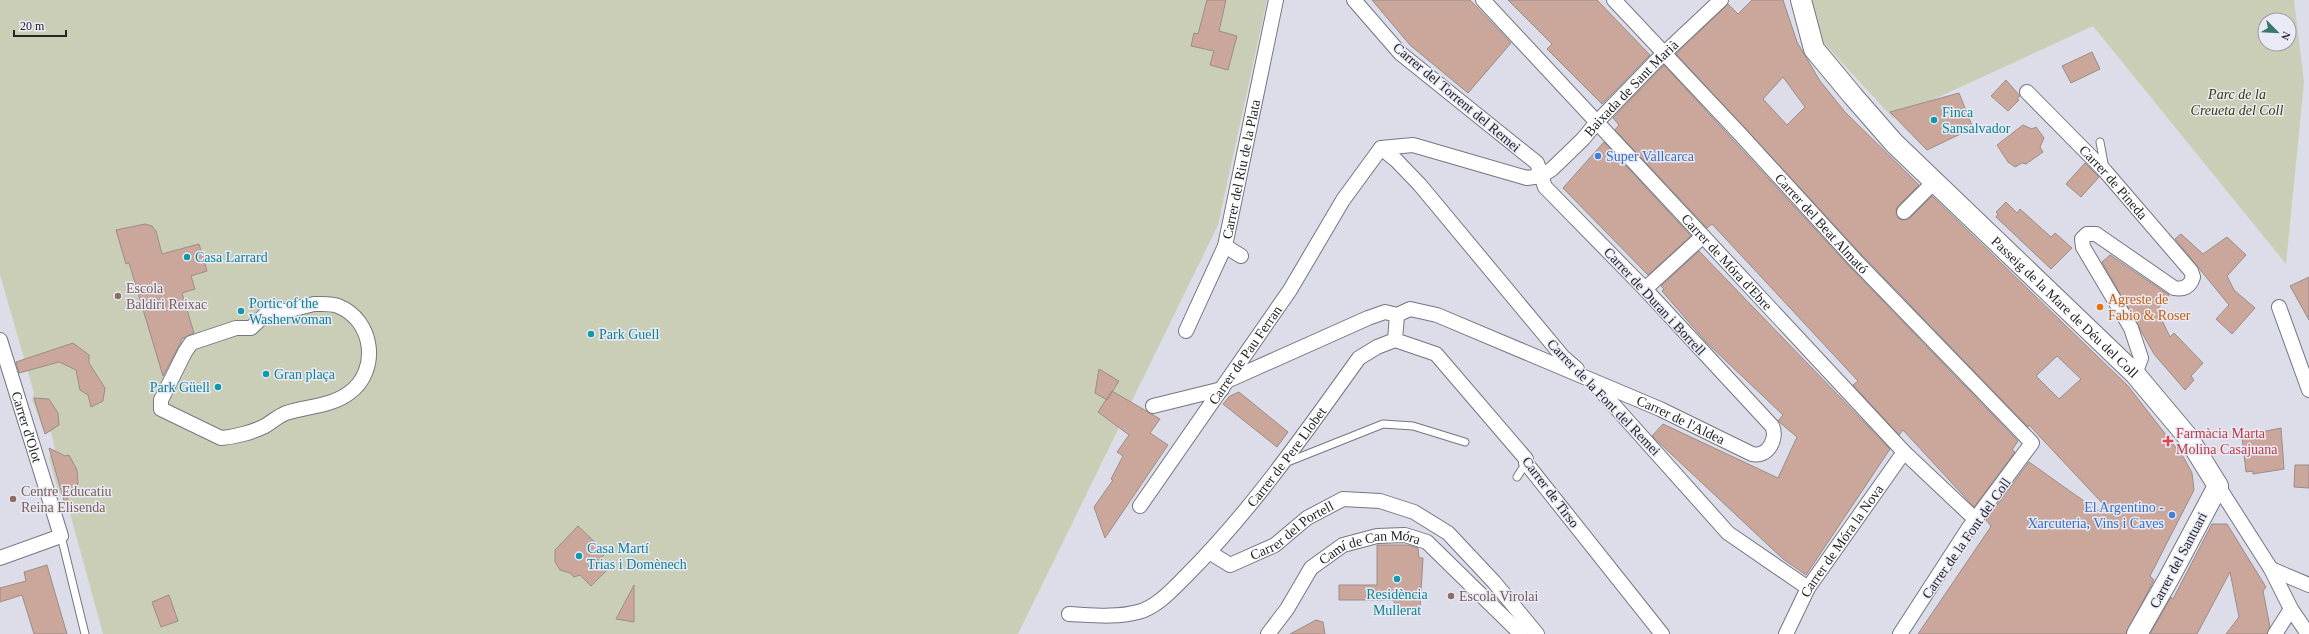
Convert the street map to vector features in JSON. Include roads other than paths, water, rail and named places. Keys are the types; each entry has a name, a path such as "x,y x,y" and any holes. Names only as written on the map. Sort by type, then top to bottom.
{"street":[{"name":"Carrer del Riu de la Plata","path":"1186,331 1225,246 1276,0"},
{"name":"Carrer del Torrent del Remei","path":"1354,0 1400,53 1537,163 1541,176"},
{"name":"Carrer de Móra d'Ebre","path":"1483,0 1904,452 1976,520"},
{"name":"Carrer del Beat Almató","path":"1614,0 1740,134 1855,260 2032,443"},
{"name":"Baixada de Sant Marià","path":"1541,176 1552,169 1576,146 1597,122 1664,54 1721,0"},
{"name":"Passeig de la Mare de Déu del Coll","path":"1801,0 1814,49 1889,137 1980,227 2135,374 2187,436 2271,570 2291,609 2308,634"},
{"name":"Carrer de Pineda","path":"2027,92 2105,171 2191,271 2193,278 2186,288 2174,288 2096,234 2087,234 2084,236 2083,247 2131,328 2142,358 2135,374"},
{"path":"1381,148 1413,145 1527,178 1541,176"},
{"name":"Carrer de la Font del Remei","path":"1381,148 1396,160 1420,185 1563,357 1589,378 1728,533 1808,588"},
{"name":"Carrer de Pau Ferran","path":"1140,506 1290,290 1343,200 1381,148"},
{"name":"Carrer de Duran i Borrell","path":"1541,176 1546,187 1772,426"},
{"path":"1904,212 1927,189"},
{"path":"1644,289 1703,236"},
{"path":"1225,246 1241,256"},
{"path":"314,304 337,306 355,316 366,334 369,346 368,365 359,383 348,394 337,400 317,407 283,414 264,426 237,435 217,438 164,412 160,405 185,352 191,343 236,328 251,328 270,310 286,311 314,304"},
{"path":"2278,307 2309,390"},
{"name":"Carrer de l'Aldea","path":"1153,406 1226,384 1368,318 1385,312 1397,315 1410,309 1437,315 1660,408 1755,455 1766,451 1770,446 1775,432 1772,426"},
{"path":"1394,340 1397,315"},
{"name":"Carrer d'Olot","path":"0,340 4,364 61,536"},
{"name":"Carrer de Tirso","path":"1394,340 1436,354 1526,459 1526,464 1662,634"},
{"name":"Carrer de Pere Llobet","path":"1209,552 1281,465 1359,358 1377,347 1394,340"},
{"name":"Carrer de la Font del Coll","path":"1900,634 1976,520 2032,443"},
{"name":"Carrer de Móra la Nova","path":"1786,634 1808,588 1904,452"},
{"name":"Carrer del Santuari","path":"2137,634 2218,486"},
{"name":"Carrer del Portell","path":"1209,552 1230,565 1275,545 1307,518 1343,499 1380,502 1414,512 1448,533 1473,552 1537,634"},
{"name":"Camí de Can Móra","path":"1268,634 1287,609 1311,568 1343,545 1377,536 1405,535 1427,542 1521,634"},
{"path":"0,558 61,536"},
{"path":"1069,614 1098,616 1139,612 1165,597 1209,552"},
{"path":"2271,570 2309,585"},
{"path":"2275,634 2291,609"}],"lane":[{"path":"2100,142 2105,171"},
{"path":"1281,465 1384,424 1413,426 1465,442"},
{"path":"1517,477 1526,464"},
{"path":"61,536 85,634"}],"place":[{"name":"Finca Sansalvador","path":"1934,120"},
{"name":"Super Vallcarca","path":"1598,156"},
{"name":"Casa Larrard","path":"187,257"},
{"name":"Escola Baldiri Reixac","path":"118,296"},
{"name":"Agreste de Fabio & Roser","path":"2100,307"},
{"name":"Portic of the Washerwoman","path":"241,311"},
{"name":"Park Guell","path":"591,334"},
{"name":"Gran plaça","path":"266,374"},
{"name":"Park Güell","path":"218,387"},
{"name":"Farmàcia Marta Molina Casajuana","path":"2168,441"},
{"name":"Centre Educatiu Reina Elisenda","path":"13,499"},
{"name":"El Argentino - Xarcuteria, Vins i Caves","path":"2172,515"},
{"name":"Casa Martí Trias i Domènech","path":"579,556"},
{"name":"Residència Mullerat","path":"1397,579"},
{"name":"Escola Virolai","path":"1451,596"}],"park label":[{"name":"Parc de la Creueta del Coll","path":"2237,102"}]}
